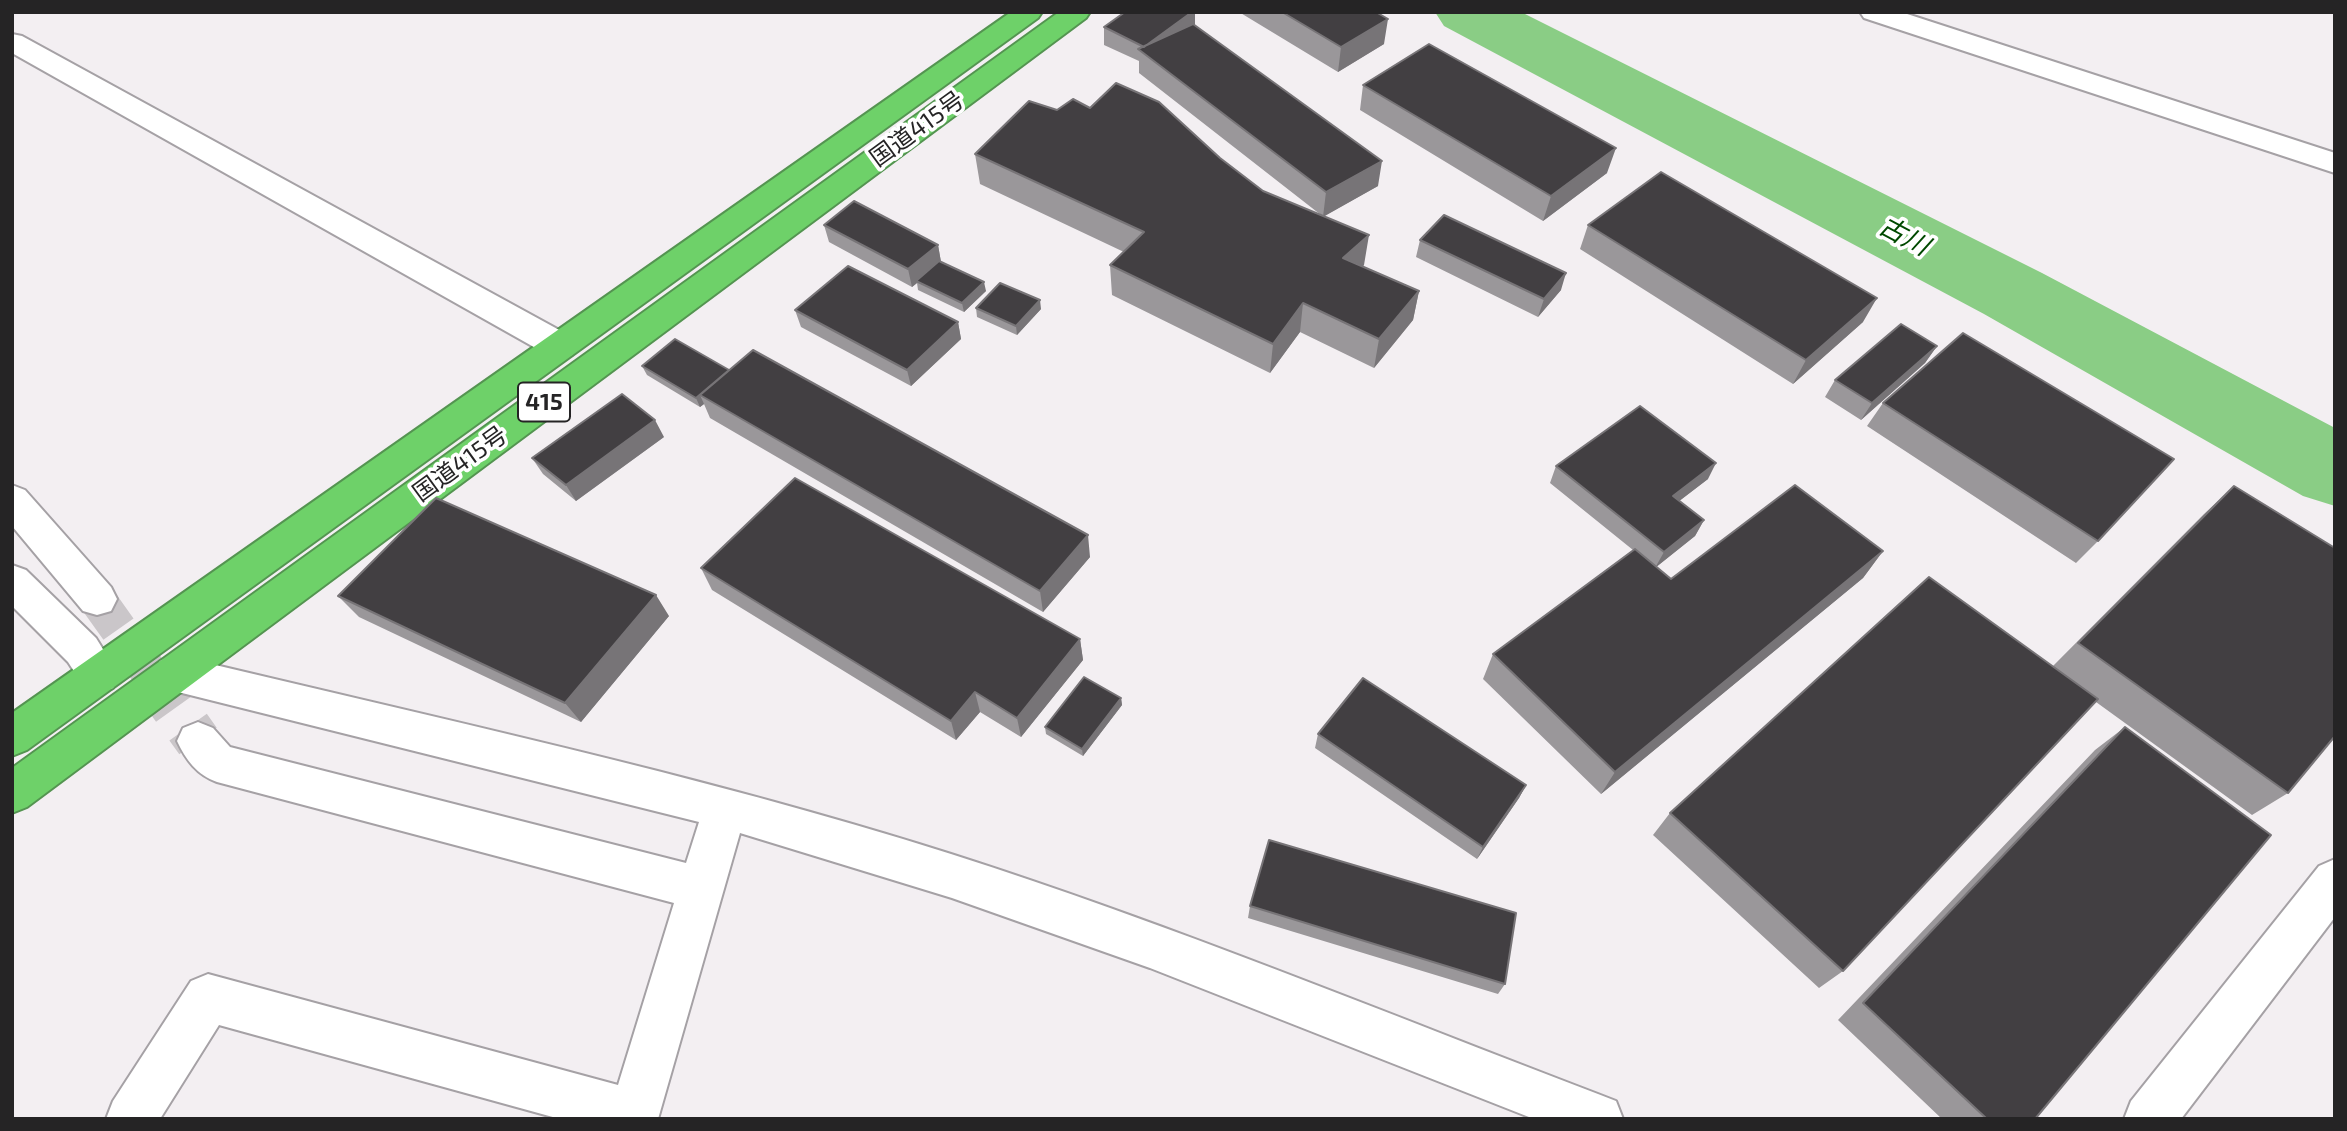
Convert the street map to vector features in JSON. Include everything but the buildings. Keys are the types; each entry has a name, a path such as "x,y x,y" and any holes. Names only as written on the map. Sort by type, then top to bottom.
{"highway":[{"name":"国道415号","path":"12,737 1029,12"},
{"name":"国道415号","path":"12,793 1077,12"}],"street":[{"path":"1873,12 2335,163"},
{"path":"12,42 560,346"},
{"path":"12,500 97,599"},
{"path":"12,581 82,650 99,675"},
{"path":"174,673 725,808 952,876 1137,940 1598,1119"},
{"path":"198,741 217,763 701,888"},
{"path":"131,1119 208,998 633,1116 725,808"},
{"path":"2149,1119 2335,881"}],"waterway":[{"name":"古川","path":"1468,12 2013,294 2335,471"}],"tunnel":[{"path":"97,599 149,672"},
{"path":"148,671 198,741"}]}
